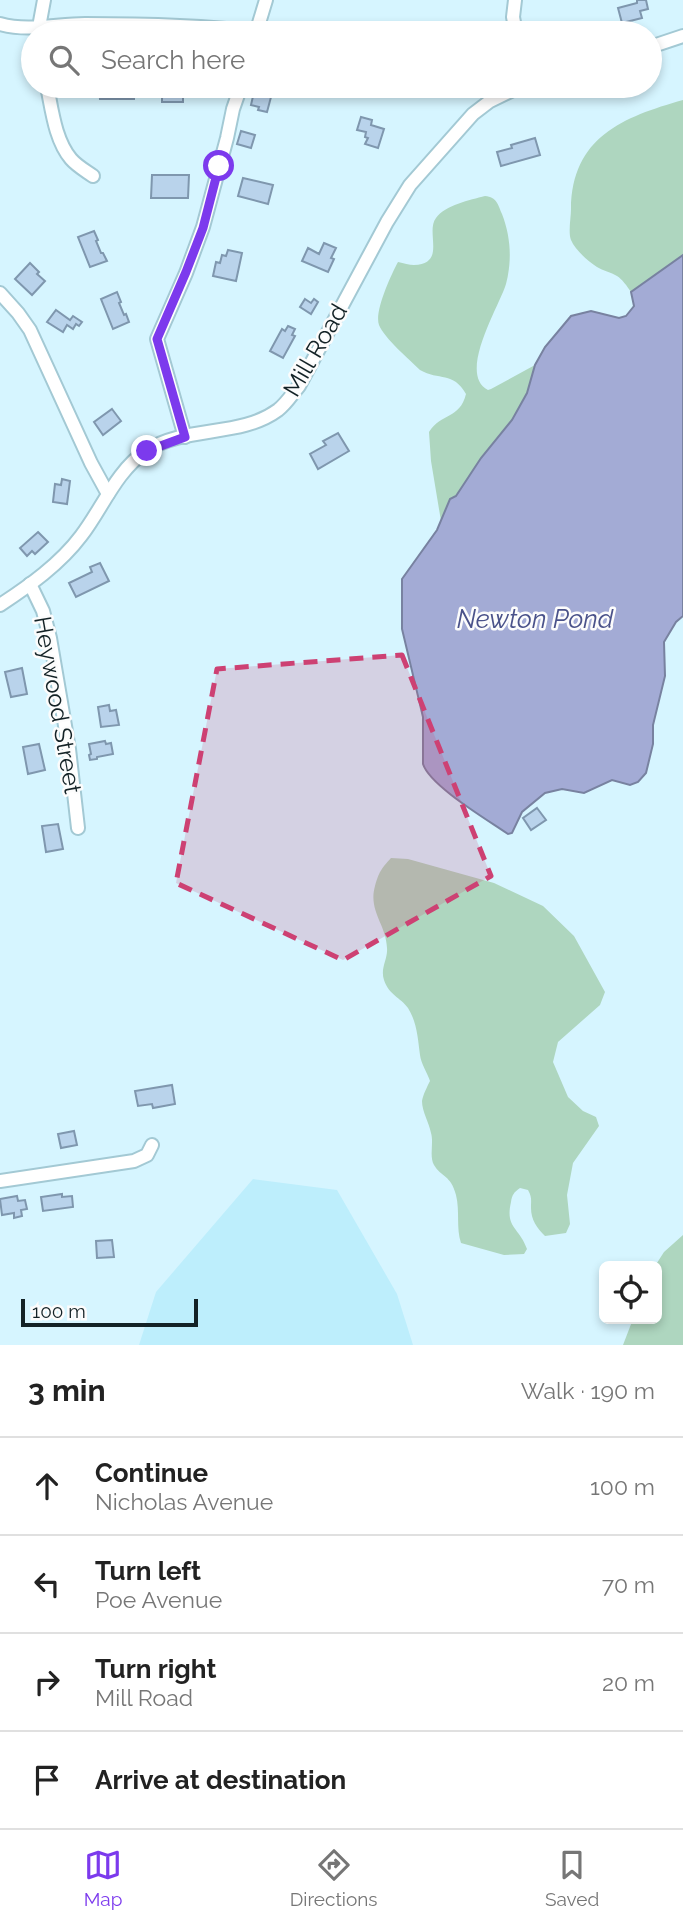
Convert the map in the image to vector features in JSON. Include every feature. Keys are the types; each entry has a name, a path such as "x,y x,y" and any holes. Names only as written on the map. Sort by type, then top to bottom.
{"street":[{"path":"41,21 44,0"},
{"path":"259,21 266,0"},
{"path":"514,0 514,21"},
{"path":"0,24 21,28"},
{"path":"662,43 683,36"},
{"path":"49,98 62,144 72,160 93,176"},
{"path":"185,437 157,339 203,228 237,98"},
{"name":"Mill Road","path":"0,605 62,558 82,536 108,494 133,463 147,451 185,437 253,424 285,404 299,386 381,231 411,185 473,114 496,98"},
{"path":"0,293 30,330 108,494"},
{"name":"Heywood Street","path":"30,584 43,611 50,638 69,749 78,828"},
{"path":"0,1181 134,1161 147,1155 152,1145"}],"highlighted area":[{"path":"402,655 491,876 343,960 176,883 217,669"}],"shaded area":[{"path":"253,1179 337,1190 397,1294 413,1345 139,1345 156,1292"}],"green space":[{"path":"683,100 683,255 631,292 619,277 594,265 573,244 570,229 574,184 580,164 591,147 605,134 640,114"},
{"path":"485,196 495,200 502,214 509,240 510,258 506,284 478,355 477,370 480,382 488,390 535,365 527,393 512,420 481,458 456,496 450,499 441,521 429,432 459,408 466,394 451,379 420,370 382,330 378,319 384,294 398,262 414,265 430,259 433,253 433,224 440,213"},
{"path":"391,858 408,859 494,883 543,906 574,936 605,992 600,1005 558,1042 553,1062 568,1097 583,1111 596,1117 599,1126 573,1163 567,1195 570,1224 566,1233 545,1236 533,1220 528,1190 520,1188 512,1197 510,1217 527,1249 524,1254 504,1255 461,1243 454,1188 433,1161 432,1137 422,1101 430,1081 421,1058 415,1025 408,1008 389,989 383,976 386,939 375,910 373,895 379,874"},
{"path":"683,1235 683,1345 623,1345 631,1324 662,1324 662,1261 658,1261"}],"water":[{"name":"Newton Pond","path":"683,255 683,616 676,622 664,642 665,676 653,725 653,744 646,773 638,782 630,785 612,780 584,793 562,789 545,793 522,812 512,833 508,834 448,792 436,782 423,764 423,717 402,629 402,579 437,530 450,499 456,496 481,458 512,420 527,393 535,365 545,347 571,316 591,311 619,318 626,316 634,306 631,292"}],"building":[{"path":"637,0 646,0 648,9 640,11 642,18 621,21 618,8 637,3"},
{"path":"100,98 134,98 134,99"},
{"path":"162,98 183,98 183,102 162,102"},
{"path":"253,98 271,98 267,112 251,105"},
{"path":"361,117 372,120 371,125 384,129 378,148 365,144 368,138 365,137 366,132 357,130"},
{"path":"241,131 255,135 251,148 237,144"},
{"path":"535,138 540,155 501,166 497,152"},
{"path":"152,175 189,175 188,198 151,198"},
{"path":"243,178 273,185 268,204 238,196"},
{"path":"94,231 101,253 107,261 90,267 78,237"},
{"path":"324,243 336,248 328,272 302,261 308,248 319,254"},
{"path":"228,250 242,253 236,281 213,276 216,262 220,263 222,255 226,256"},
{"path":"30,263 45,281 32,295 15,279"},
{"path":"117,292 121,302 119,303 129,322 113,329 101,299"},
{"path":"305,299 311,303 314,299 318,302 311,314 300,307"},
{"path":"56,310 70,320 73,316 82,322 79,326 76,324 73,329 67,325 63,332 47,322"},
{"path":"288,326 295,329 292,335 295,336 283,358 270,351 282,329 285,331"},
{"path":"112,409 121,421 103,435 94,422"},
{"path":"338,433 349,451 318,469 310,454 326,445 323,441"},
{"path":"62,479 70,481 67,504 53,502 55,484 61,485"},
{"path":"38,532 48,542 35,554 32,551 27,556 20,548"},
{"path":"100,563 109,581 76,597 69,583 92,572 90,567"},
{"path":"22,668 27,694 11,697 5,672"},
{"path":"109,705 110,711 116,710 119,725 101,727 98,707"},
{"path":"105,741 106,744 111,743 113,754 90,760 89,744"},
{"path":"39,744 45,770 28,774 23,747"},
{"path":"537,808 546,820 531,830 523,818"},
{"path":"58,824 63,849 46,852 42,826"},
{"path":"172,1085 175,1104 153,1108 152,1104 138,1106 135,1091"},
{"path":"74,1131 77,1145 61,1148 58,1134"},
{"path":"62,1194 62,1197 72,1196 73,1207 43,1211 41,1197"},
{"path":"17,1196 18,1201 25,1200 27,1209 21,1210 22,1216 14,1218 14,1213 2,1215 0,1199"},
{"path":"112,1240 114,1257 97,1258 96,1241"}],"route":[{"path":"147,451 185,437 157,339 203,228 219,166"}]}
